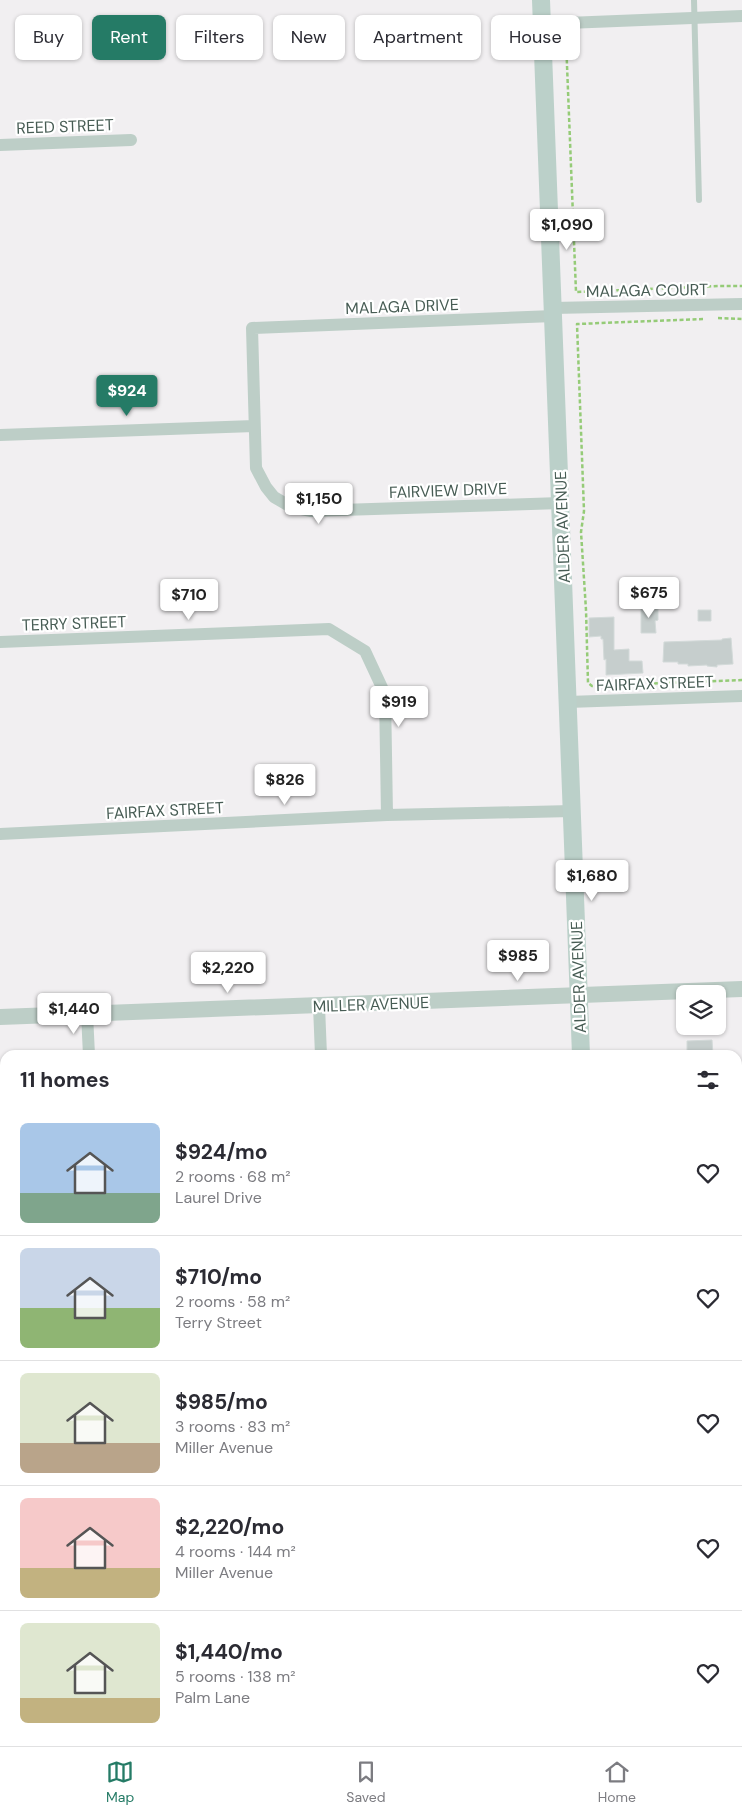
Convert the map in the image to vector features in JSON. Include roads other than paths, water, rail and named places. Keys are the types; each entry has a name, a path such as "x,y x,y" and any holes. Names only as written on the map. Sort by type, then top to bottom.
{"main road":[{"name":"ALDER AVENUE","path":"541,0 542,15"},
{"name":"ALDER AVENUE","path":"543,60 582,1050"}],"street":[{"path":"580,23 742,16"},
{"name":"REED STREET","path":"0,145 131,140"},
{"name":"MALAGA COURT","path":"553,312 742,304"},
{"name":"MALAGA DRIVE","path":"252,328 553,312"},
{"name":"FAIRVIEW DRIVE","path":"252,328 256,468 266,487 274,497 291,507 310,511 561,503"},
{"path":"0,435 254,426"},
{"name":"TERRY STREET","path":"0,642 329,629 365,651 385,694 387,815"},
{"name":"FAIRFAX STREET","path":"568,702 742,696"},
{"name":"FAIRFAX STREET","path":"0,834 387,815 572,811"},
{"name":"MILLER AVENUE","path":"0,1017 742,989"},
{"path":"319,1006 321,1050"},
{"path":"87,1014 89,1050"}],"lane":[{"path":"694,0 699,200"}]}
